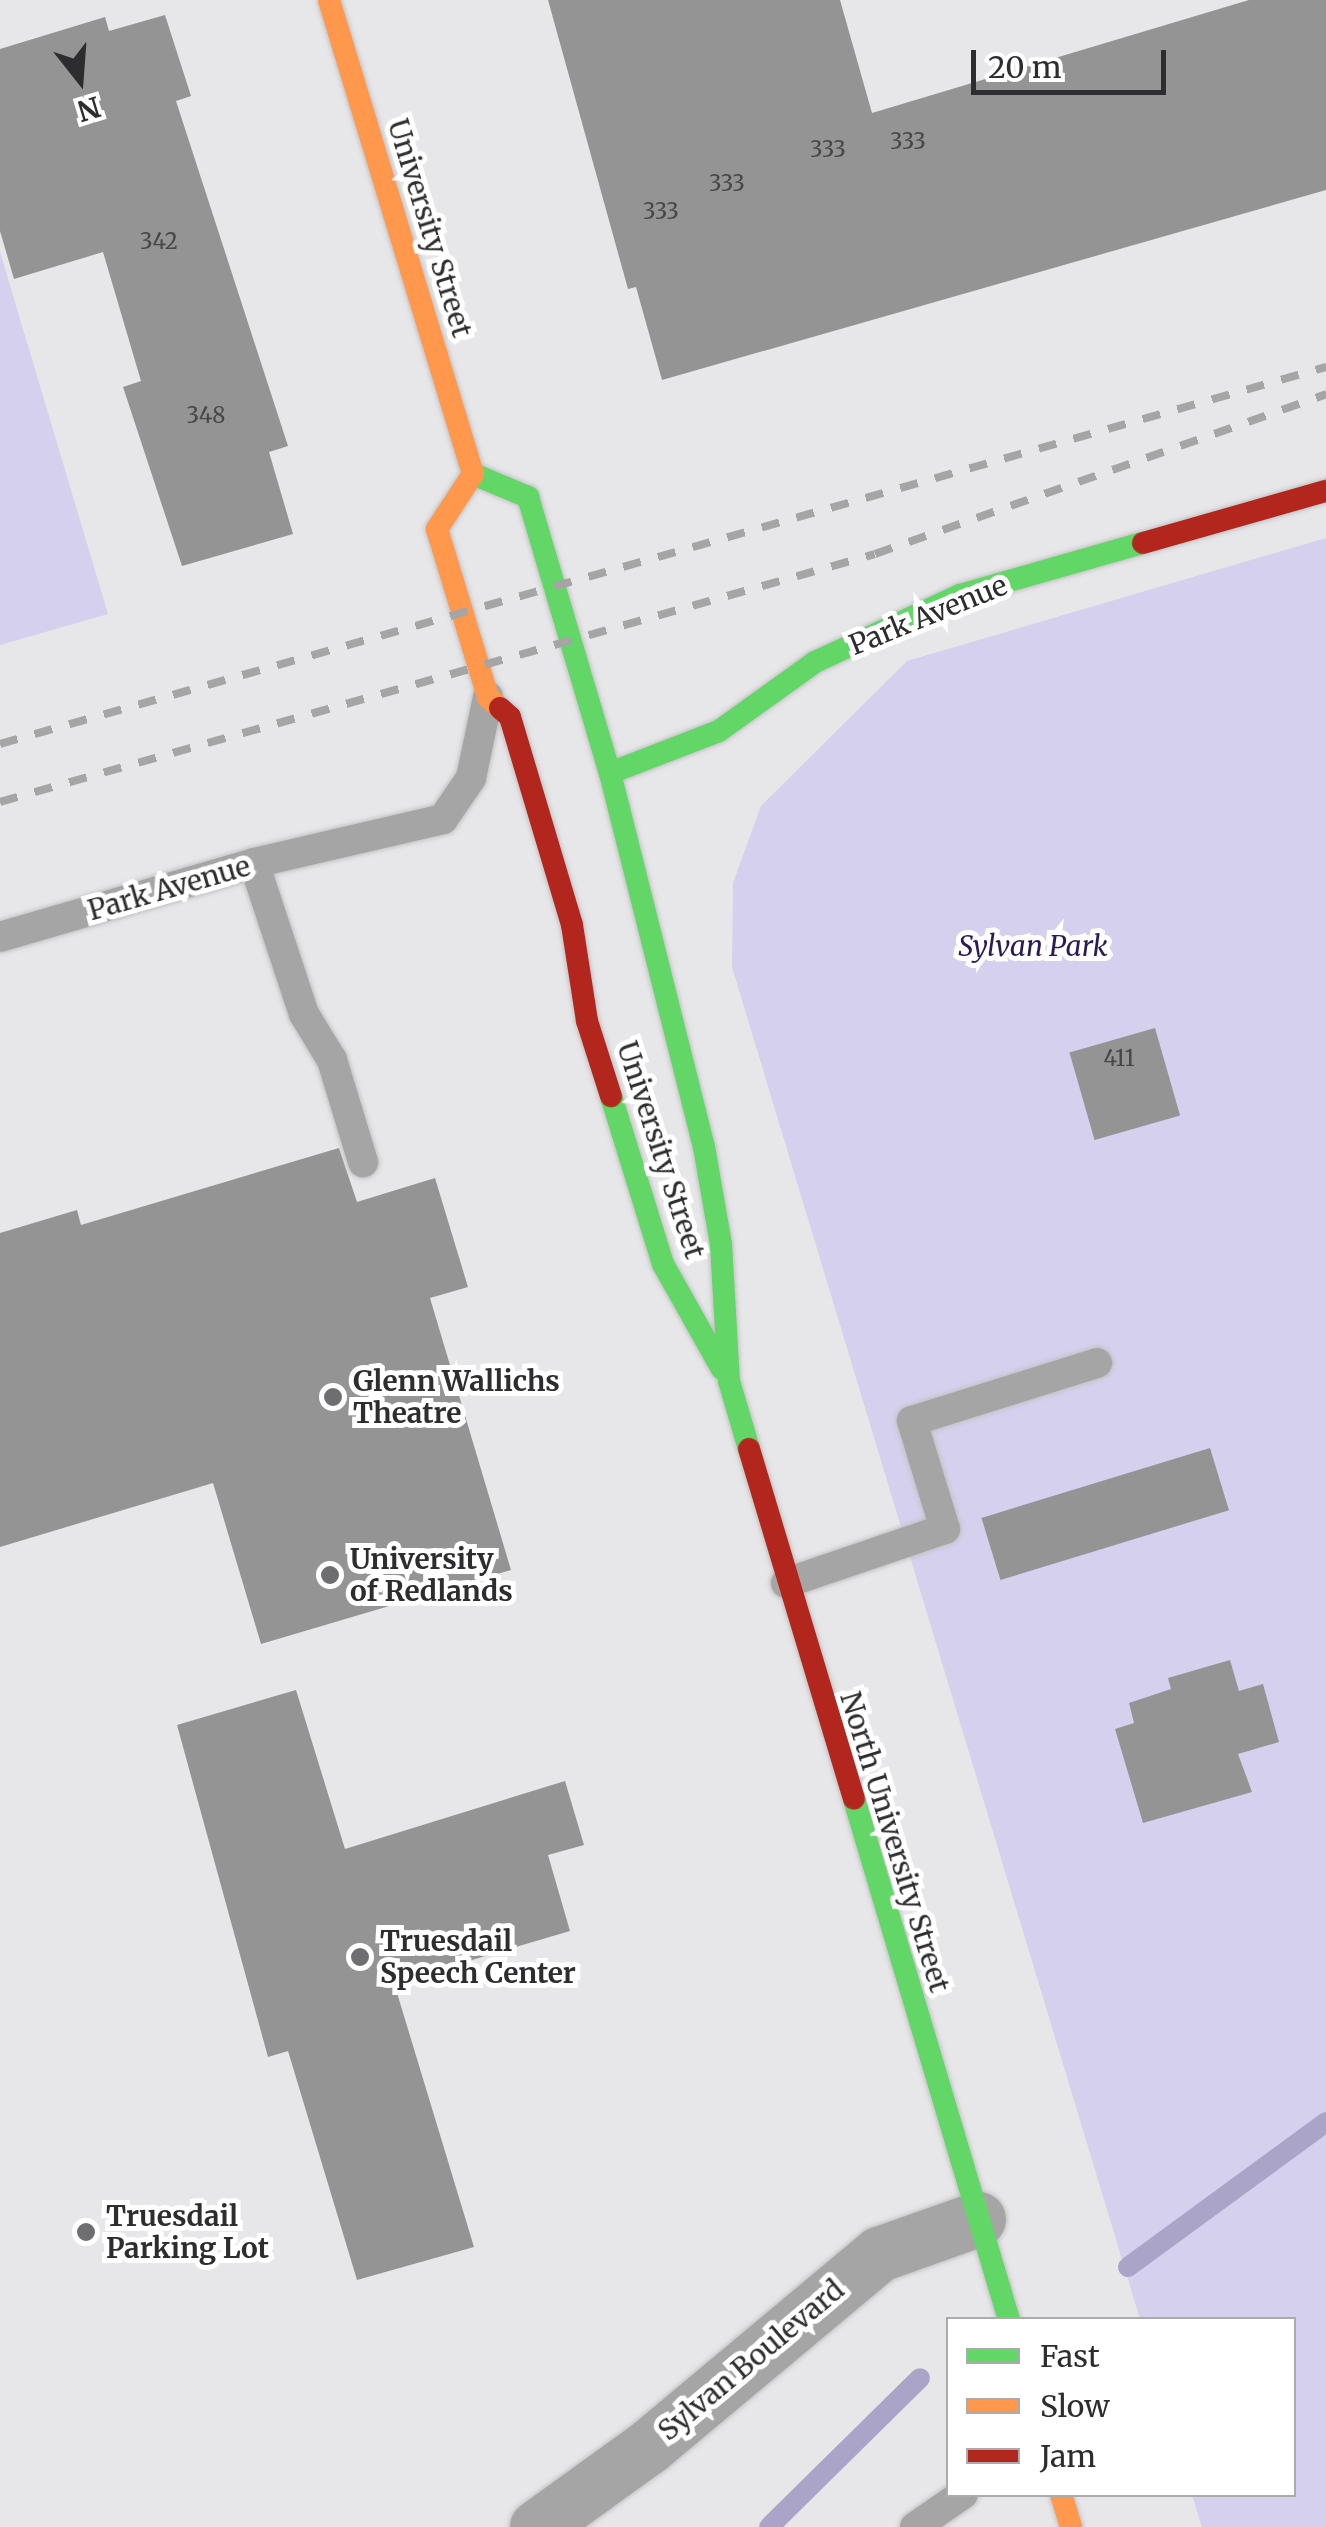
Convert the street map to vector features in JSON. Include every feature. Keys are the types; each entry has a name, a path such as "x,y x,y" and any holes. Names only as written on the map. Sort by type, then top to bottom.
{"street":[{"name":"University Street","path":"329,0 473,474"},
{"name":"University Street","path":"473,474 437,529 488,698 510,717 572,925 588,1021 662,1264 728,1381"},
{"name":"University Street","path":"473,474 528,497 610,773 704,1146 720,1244 728,1381"},
{"name":"Park Avenue","path":"610,773 719,731 815,662 960,595 1326,492"},
{"name":"North University Street","path":"728,1381 1007,2317"},
{"name":"Sylvan Boulevard","path":"537,2527 648,2447 879,2254 978,2219"},
{"path":"1062,2497 1070,2527"}],"lane":[{"name":"Park Avenue","path":"0,937 254,863 443,819 470,778 488,698"},
{"path":"254,863 304,1014 332,1060 364,1162"},
{"path":"786,1583 945,1529 912,1421 1097,1363"},
{"path":"915,2527 958,2497"}],"green space":[{"path":"0,252 108,614 0,645"},
{"name":"Sylvan Park","path":"1326,538 1326,2527 1202,2527 1193,2497 1296,2497 1296,2317 1139,2317 732,967 733,883 761,806 907,661"}],"building":[{"path":"548,0 840,0 872,113 1249,0 1326,0 1326,190 662,380 636,287 628,289"},
{"path":"165,15 191,96 176,101 288,446 269,452 293,534 182,566 123,387 141,381 103,252 14,279 0,231 0,49 105,17 109,31"},
{"path":"1155,1028 1180,1115 1095,1140 1069,1053"},
{"name":"Glenn Wallichs Theatre","path":"339,1148 357,1202 435,1178 468,1287 430,1298 511,1570 261,1644 213,1483 0,1547 0,1233 77,1210 81,1225"},
{"path":"1210,1448 1229,1510 1000,1580 981,1518"},
{"path":"1230,1660 1239,1691 1263,1684 1279,1742 1238,1754 1252,1792 1143,1823 1115,1729 1134,1723 1129,1703 1171,1689 1168,1678"},
{"name":"Truesdail Speech Center","path":"296,1690 345,1849 565,1781 584,1845 548,1855 570,1931 394,1983 474,2247 357,2280 288,2051 268,2057 177,1725"}],"waterway":[{"path":"1128,2267 1326,2122"},
{"path":"769,2527 920,2378"}],"railway":[{"path":"0,744 1326,367"},
{"path":"0,802 875,554 1326,394"}],"traffic: fast":[{"path":"473,474 528,497 610,773 704,1147 721,1244 729,1381 749,1449"},
{"path":"610,773 719,731 815,662 960,595 1143,543"},
{"path":"611,1096 663,1264 722,1369"},
{"path":"854,1799 1008,2317"}],"traffic: slow":[{"path":"329,0 473,474 437,529 488,697 500,708"},
{"path":"1062,2497 1071,2527"}],"traffic: jam":[{"path":"1143,543 1326,491"},
{"path":"500,708 510,717 572,925 587,1021 611,1096"},
{"path":"749,1449 854,1799"}],"place":[{"name":"Glenn Wallichs Theatre","path":"333,1397"},
{"name":"University of Redlands","path":"330,1575"},
{"name":"Truesdail Speech Center","path":"360,1957"},
{"name":"Truesdail Parking Lot","path":"86,2232"}]}
